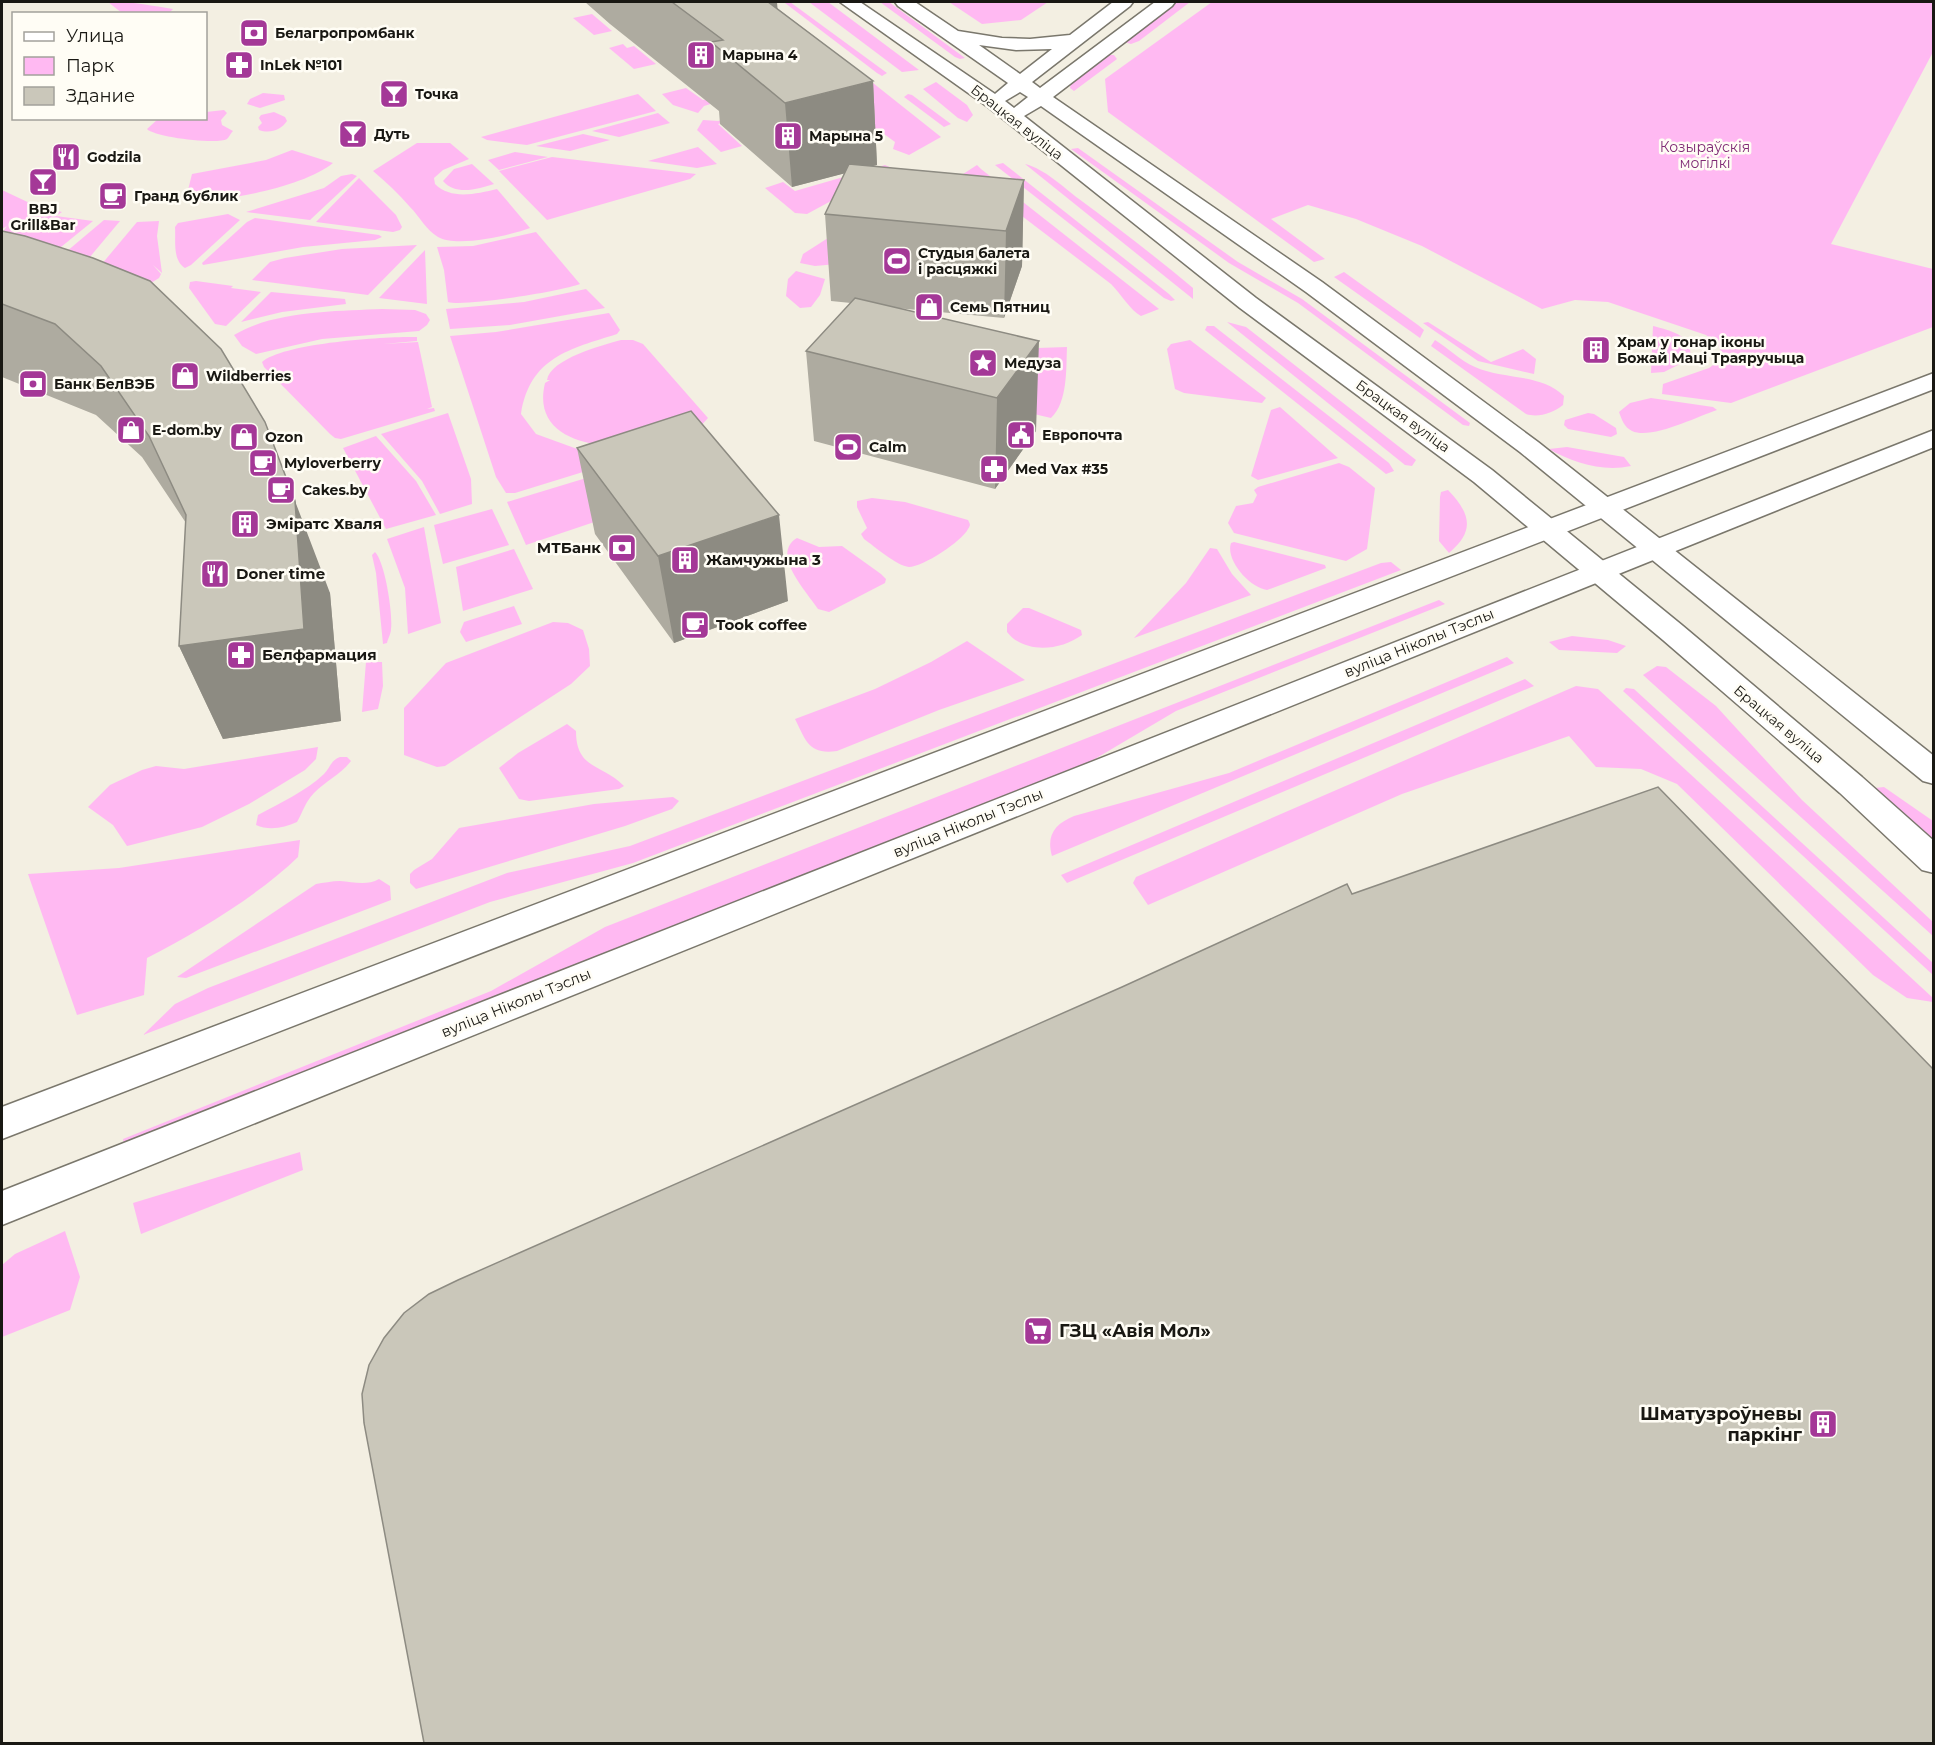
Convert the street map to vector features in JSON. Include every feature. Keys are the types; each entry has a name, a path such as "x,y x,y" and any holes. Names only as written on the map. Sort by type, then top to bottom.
{"street":[{"name":"Брацкая вуліца","path":"849,2 1004,111 1248,303 1454,454 1851,785 1934,861"},
{"name":"Брацкая вуліца","path":"904,2 1314,287 1605,507 1755,631 1934,773"},
{"path":"1004,111 1018,83 1124,2"},
{"path":"1004,111 1038,97 1166,2"},
{"path":"953,35 995,44 1016,45 1054,44 1074,39"},
{"path":"2,1123 1934,380"},
{"name":"вуліца Ніколы Тэслы","path":"2,1208 1934,438"}],"green space":[{"path":"108,2 173,9 170,12 121,12"},
{"path":"790,2 887,73 882,76 877,73 785,3"},
{"path":"809,2 828,2 919,70 902,72"},
{"path":"880,2 889,2 965,58 955,57"},
{"path":"949,2 1048,2 1021,20 982,24"},
{"path":"1177,2 1190,2 1139,41 1131,44 1124,42"},
{"name":"Козыраўскія могілкі","path":"1212,2 1933,2 1933,52 1831,244 1933,269 1933,327 1731,403 1662,394 1663,384 1709,368 1723,358 1719,346 1706,335 1608,302 1575,300 1542,309 1422,246 1356,219 1308,205 1271,219 1325,259 1314,262 1108,112 1105,79"},
{"path":"592,14 612,31 594,35 573,18"},
{"path":"623,44 627,48 634,46 656,64 634,69 609,48"},
{"path":"1108,55 1114,55 1117,59 1074,91 1070,88 1071,83"},
{"path":"936,82 967,105 973,115 967,122 958,118 923,89"},
{"path":"873,83 941,137 909,155 893,149 895,142 884,134 868,128"},
{"path":"686,88 703,100 713,98 717,102 704,106 698,113 673,105 662,94"},
{"path":"263,93 284,95 285,100 260,108 247,104 250,99"},
{"path":"638,94 656,111 527,145 487,140 481,137"},
{"path":"908,94 951,124 944,127 904,97"},
{"path":"224,110 227,113 221,120 222,125 233,131 227,139 199,141 161,135 147,129 157,120 207,120 207,112"},
{"path":"274,112 285,117 287,121 285,124 271,131 259,130 258,127 262,123 259,118 261,115"},
{"path":"658,113 670,123 619,137 592,131"},
{"path":"735,117 736,119 718,124 742,146 721,152 697,130 703,120 718,121"},
{"path":"583,134 610,140 570,151 536,146"},
{"path":"417,143 450,143 469,159 443,170 434,178 435,184 441,189 464,194 497,189 530,228 498,237 470,241 447,240 434,234 401,197 373,171"},
{"path":"698,147 717,164 697,168 648,161"},
{"path":"1078,148 1238,262 1302,299 1470,423 1469,426 1463,425 1298,303 1229,263 1071,149"},
{"path":"292,150 333,163 320,172 303,179 262,192 185,202 192,174 266,160"},
{"path":"515,152 548,157 499,170 488,160"},
{"path":"552,157 696,174 690,179 547,220 499,171"},
{"path":"1003,163 1175,300 1164,298 995,165"},
{"path":"472,164 494,184 460,190 448,186 443,181 454,169"},
{"path":"1025,164 1054,179 1165,265 1193,288 1193,299"},
{"path":"885,165 892,168 807,214 795,213 765,188 783,182 795,191"},
{"path":"977,165 1159,309 1141,316 1137,314 1111,284 997,197 960,176"},
{"path":"352,174 357,176 310,220 246,212 324,188 341,176"},
{"path":"359,178 396,215 402,227 400,230 393,232 316,222"},
{"path":"2,190 36,206 62,212 56,216 93,221 45,260 2,233 7,226 2,229"},
{"path":"228,214 240,220 185,268 178,260 175,249 175,227 178,223"},
{"path":"255,218 382,237 375,240 303,247 203,265 202,263 247,222"},
{"path":"104,220 120,221 64,288 66,252"},
{"path":"159,221 157,236 162,273 153,265 161,274 159,278 151,283 96,271 137,222"},
{"path":"536,232 580,284 514,298 448,302 444,270 437,247 473,246"},
{"path":"828,238 837,264 815,266 800,263 803,254"},
{"path":"417,245 368,295 252,280 270,262 285,258 342,249"},
{"path":"425,250 427,304 379,298"},
{"path":"796,271 825,279 820,295 811,307 800,308 786,296 788,279"},
{"path":"1344,272 1424,330 1420,338 1334,277"},
{"path":"196,281 261,292 226,326 215,324 189,288 190,282"},
{"path":"586,289 605,308 510,325 450,329 446,309 524,302"},
{"path":"271,292 345,299 346,304 282,312 241,322"},
{"path":"382,309 415,310 426,314 430,320 419,331 322,339 256,354 242,346 234,335 267,321 286,317"},
{"path":"609,313 620,330 617,334 568,351 543,368 533,380 521,414 536,434 591,454 583,472 515,493 506,493 496,477 450,336 496,332"},
{"path":"1227,322 1246,327 1416,460 1412,466 1405,465"},
{"path":"1428,322 1491,362 1523,349 1536,359 1534,374 1478,361 1423,323"},
{"path":"1207,326 1214,326 1389,463 1394,471 1386,474 1205,330"},
{"path":"1653,326 1674,332 1685,339 1690,351 1690,359 1664,372 1651,373"},
{"path":"417,337 417,341 383,344 418,342 432,407 427,409 434,408 435,411 341,439 330,434 264,367 262,362 273,355 312,345 360,339"},
{"path":"621,340 633,340 643,344 708,418 698,429 602,445 576,439 556,428 549,420 543,397 545,383 550,380 547,380 550,372 578,354"},
{"path":"1190,340 1266,398 1262,403 1184,393 1175,389 1167,349 1171,344"},
{"path":"1435,340 1475,367 1498,374 1533,380 1554,389 1564,396 1563,405 1545,414 1526,414 1431,346"},
{"path":"1067,347 1066,375 1061,403 1051,418 979,401 1008,349"},
{"path":"1651,398 1713,407 1717,410 1662,430 1640,433 1632,431 1624,423 1619,412 1630,403"},
{"path":"1280,407 1338,458 1258,480 1251,476 1271,410"},
{"path":"448,413 471,479 472,504 440,514 422,481 381,434"},
{"path":"1588,413 1594,414 1616,428 1617,434 1611,437 1568,429 1564,425 1565,420"},
{"path":"376,436 416,481 436,515 386,529 343,448"},
{"path":"1567,447 1624,457 1631,466 1610,468 1588,465 1549,449"},
{"path":"1339,463 1349,467 1375,488 1367,549 1346,561 1234,533 1228,523 1236,506 1253,503 1257,495 1254,490 1258,487"},
{"path":"606,472 636,508 526,545 507,502"},
{"path":"1448,490 1462,507 1467,522 1463,537 1449,553 1439,541 1440,497 1441,492"},
{"path":"872,498 905,502 968,520 970,525 958,540 942,552 915,566 904,566 879,551 861,534 867,528 857,507 857,501"},
{"path":"492,509 509,545 443,564 434,525"},
{"path":"424,527 441,623 408,634 405,588 387,539"},
{"path":"797,538 819,547 842,546 881,574 886,579 885,583 829,612 818,609 799,583 789,563 787,553 790,545"},
{"path":"1231,543 1325,565 1326,568 1267,590 1253,584 1235,565 1230,550"},
{"path":"1210,548 1217,549 1232,574 1251,595 1134,638 1186,583"},
{"path":"514,549 533,589 463,611 456,567"},
{"path":"375,552 385,577 391,612 391,633 387,643 383,644 372,555"},
{"path":"1391,562 1401,570 633,863 490,902 143,1035 175,1004 208,988 507,873 630,846 1381,563"},
{"path":"1439,600 1445,604 1176,711 1088,763 125,1148 123,1139 491,991 605,927"},
{"path":"514,606 522,624 466,642 460,632 464,622"},
{"path":"1023,608 1029,608 1081,630 1082,635 1053,647 1032,647 1023,644 1007,632 1007,624"},
{"path":"553,622 568,623 583,630 589,649 590,666 571,684 445,766 437,767 404,755 404,708 446,663"},
{"path":"1572,636 1608,640 1626,646 1617,653 1559,650 1549,642"},
{"path":"967,641 1025,680 939,710 837,751 820,751 806,740 795,719 875,689 931,662"},
{"path":"1507,657 1514,663 1052,856 1051,836 1057,827 1074,816 1229,773"},
{"path":"366,662 382,662 383,686 378,709 362,712"},
{"path":"1657,666 1666,667 1716,706 1802,800 1933,922 1933,936 1643,675"},
{"path":"1525,679 1534,686 1067,883 1061,875"},
{"path":"1576,686 1598,689 1933,998 1933,1002 1907,998 1873,975 1677,784 1641,769 1596,767 1569,736 1402,794 1148,905 1133,883 1136,877"},
{"path":"1626,688 1634,689 1933,963 1933,975 1623,691"},
{"path":"567,724 576,731 577,744 586,760 624,786 619,789 529,801 519,799 499,768 518,753"},
{"path":"318,747 316,759 305,770 249,804 202,827 127,846 113,825 88,807 110,785 156,766 184,769"},
{"path":"340,757 347,757 351,761 311,796 297,822 276,828 256,825 258,815 309,786"},
{"path":"1884,787 1933,821 1933,840 1875,788"},
{"path":"673,797 679,801 672,809 625,826 416,889 410,883 410,874 432,859 459,828 594,804"},
{"path":"300,840 298,857 265,885 206,925 147,958 144,995 77,1015 28,874 119,868"},
{"path":"379,879 390,886 391,900 186,978 177,977 316,884 340,881 365,883"},
{"path":"300,1152 303,1170 141,1234 133,1203"},
{"path":"65,1231 80,1277 70,1310 2,1337 2,1265 15,1254"}],"building":[{"path":"672,2 768,2 873,81 785,103 711,42 723,40"},
{"path":"849,164 1024,180 1006,231 825,214"},
{"path":"2,231 93,258 150,281 221,349 265,422 295,501 304,629 179,646 186,515 149,436 101,366 55,324 2,304"},
{"path":"855,298 1039,341 997,398 806,351"},
{"path":"691,411 779,515 658,556 577,448"},
{"name":"ГЗЦ «Авія Мол»","path":"1658,787 1934,1070 1934,1743 424,1743 364,1423 362,1394 369,1365 384,1338 404,1313 429,1294 458,1280 1122,987 1347,884 1352,894"}],"place":[{"name":"Белагропромбанк","path":"254,33"},
{"name":"Марына 4","path":"701,55"},
{"name":"InLek №101","path":"239,65"},
{"name":"Точка","path":"394,94"},
{"name":"Дуть","path":"353,134"},
{"name":"Марына 5","path":"788,136"},
{"name":"Godzila","path":"66,157"},
{"name":"BBJ Grill&Bar","path":"43,182"},
{"name":"Гранд бублик","path":"113,196"},
{"name":"Студыя балета і расцяжкі","path":"897,261"},
{"name":"Семь Пятниц","path":"929,307"},
{"name":"Храм у гонар іконы Божай Маці Траяручыца","path":"1596,350"},
{"name":"Медуза","path":"983,363"},
{"name":"Wildberries","path":"185,376"},
{"name":"Банк БелВЭБ","path":"33,384"},
{"name":"E-dom.by","path":"131,430"},
{"name":"Европочта","path":"1021,435"},
{"name":"Ozon","path":"244,437"},
{"name":"Calm","path":"848,447"},
{"name":"Myloverberry","path":"263,463"},
{"name":"Med Vax #35","path":"994,469"},
{"name":"Cakes.by","path":"281,490"},
{"name":"Эміратс Хваля","path":"245,524"},
{"name":"МТБанк","path":"622,548"},
{"name":"Жамчужына 3","path":"685,560"},
{"name":"Doner time","path":"215,574"},
{"name":"Took coffee","path":"695,625"},
{"name":"Белфармация","path":"241,655"},
{"name":"ГЗЦ «Авія Мол»","path":"1038,1331"},
{"name":"Шматузроўневы паркінг","path":"1823,1424"}]}
